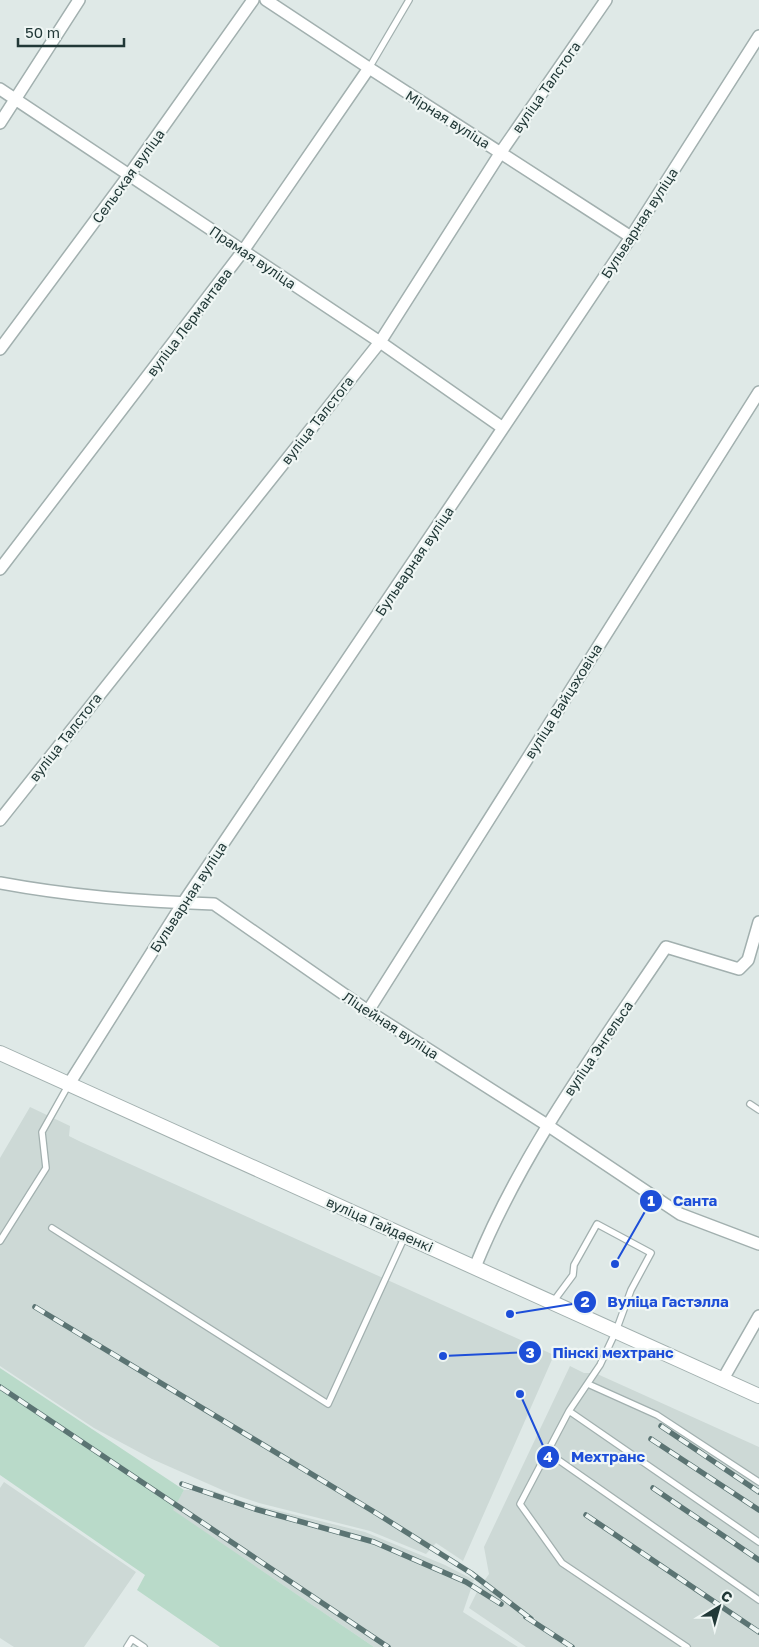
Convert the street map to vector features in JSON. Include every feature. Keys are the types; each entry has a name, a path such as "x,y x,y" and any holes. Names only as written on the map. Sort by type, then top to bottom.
{"street":[{"path":"0,122 79,0"},
{"name":"Сельская вуліца","path":"0,349 130,175 253,0"},
{"name":"Мірная вуліца","path":"266,0 631,237"},
{"name":"вуліца Талстога","path":"0,820 380,342 501,152 606,0"},
{"name":"Бульварная вуліца","path":"68,1084 183,903 631,237 759,36"},
{"name":"вуліца Лермантава","path":"0,569 243,250 369,68"},
{"name":"Прамая вуліца","path":"0,89 380,342 503,428"},
{"name":"вуліца Вайцэховіча","path":"368,1011 759,392"},
{"name":"Ліцейная вуліца","path":"0,883 51,892 214,904 368,1011 546,1125 680,1214 759,1244"},
{"name":"вуліца Энгельса","path":"475,1267 488,1234 546,1125 666,946 739,969 748,960 759,922"},
{"name":"вуліца Гайдаенкі","path":"0,1052 759,1396"},
{"path":"722,1379 759,1316"}],"lane":[{"path":"369,68 409,0"},
{"path":"0,1241 46,1168 42,1132 68,1084"},
{"path":"750,1104 759,1110"},
{"path":"553,1302 573,1275 574,1265 598,1224 651,1253 631,1290 616,1331 600,1365 569,1411 520,1504 562,1563 687,1647"},
{"path":"52,1228 328,1404 405,1236"},
{"path":"588,1384 657,1415 759,1482"},
{"path":"569,1411 759,1542"},
{"path":"547,1452 759,1600"},
{"path":"127,1647 132,1639 144,1647"}],"shaded area":[{"path":"30,1107 70,1126 69,1136 81,1142 554,1355 463,1561 436,1543 426,1554 370,1531 259,1503 229,1493 152,1459 94,1428 0,1366 0,1158"},
{"path":"570,1366 584,1373 595,1373 759,1447 759,1647 526,1647 469,1608 489,1574 484,1547"},
{"path":"4,1482 136,1572 84,1647 14,1647 0,1638 0,1488"},
{"path":"184,1490 211,1490 247,1503 365,1532 445,1565 474,1580 463,1612 518,1647 374,1647 172,1510"}],"green space":[{"path":"0,1368 184,1490 173,1510 374,1647 220,1647 137,1590 145,1575 0,1475"}],"railway":[{"path":"35,1307 376,1513 471,1573 531,1619"},
{"path":"0,1387 388,1647"},
{"path":"661,1426 759,1492"},
{"path":"651,1439 759,1510"},
{"path":"182,1484 255,1509 374,1542 466,1582 501,1604"},
{"path":"653,1488 759,1560"},
{"path":"586,1515 759,1632"},
{"path":"526,1617 572,1647"}],"place":[{"name":"Санта","path":"615,1264"},
{"name":"Вуліца Гастэлла","path":"510,1314"},
{"name":"Пінскі мехтранс","path":"443,1356"},
{"name":"Мехтранс","path":"520,1394"}]}
